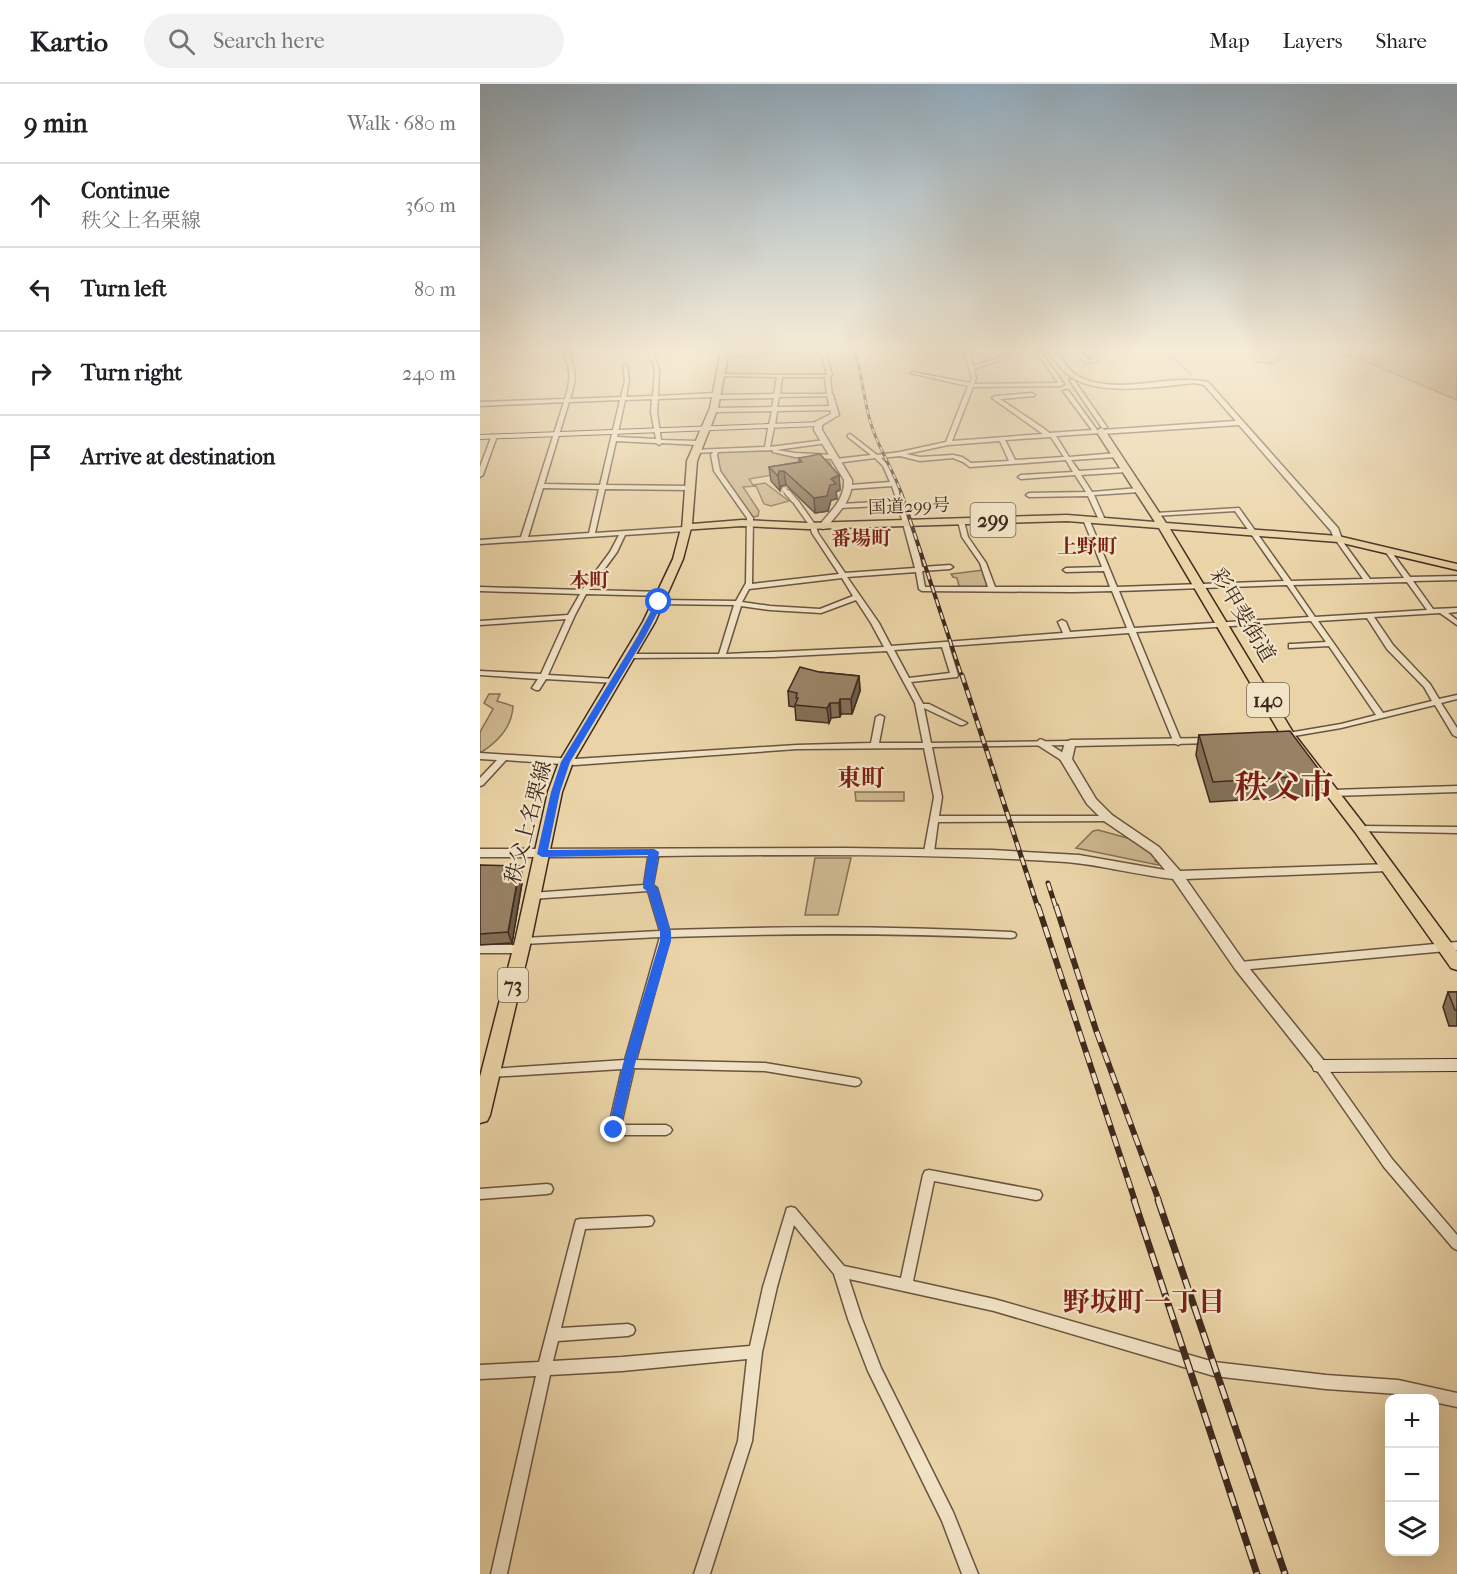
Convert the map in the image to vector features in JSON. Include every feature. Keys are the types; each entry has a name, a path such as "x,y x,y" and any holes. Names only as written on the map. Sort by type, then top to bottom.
{"main road":[{"path":"685,528 697,447 708,421"},
{"path":"480,437 557,434 614,435 656,430 818,425"},
{"name":"彩甲斐街道","path":"1100,430 1159,520 1223,625 1283,736 1332,793 1451,947 1457,964"},
{"name":"国道299号","path":"685,528 749,523 818,526 961,520 1159,520 1254,532 1338,539 1457,567"},
{"name":"秩父上名栗線","path":"480,1115 487,1076 522,945 555,792 566,762 630,656 661,598 682,548 685,528"},
{"path":"1320,1066 1457,1065"}],"street":[{"path":"524,539 561,421"},
{"path":"592,534 618,421"},
{"path":"656,421 658,442"},
{"path":"767,449 772,421"},
{"path":"826,421 818,425 850,487 840,506 818,526 815,533 890,650 919,706 937,789 929,852"},
{"path":"946,444 956,421"},
{"path":"1028,421 1050,435 1090,494 1102,520"},
{"path":"1092,421 1100,430"},
{"path":"1095,421 1100,430"},
{"path":"1238,421 1335,530 1338,539 1368,581"},
{"path":"767,449 795,455 835,459 877,457 946,444 1100,430 1240,423"},
{"path":"614,435 716,451 767,449 825,442"},
{"path":"480,475 494,436"},
{"path":"849,436 884,465 906,523 919,568 922,589 992,591 1457,578"},
{"path":"1002,439 1013,462"},
{"path":"946,444 952,456"},
{"path":"716,451 714,455 717,471 749,516 750,577 738,603 722,656"},
{"path":"900,454 919,459 961,457 970,465 1117,455"},
{"path":"1021,477 1126,470"},
{"path":"850,487 892,484"},
{"path":"540,486 690,488"},
{"path":"784,489 818,526"},
{"path":"1029,495 1139,490"},
{"path":"840,506 899,503"},
{"path":"1159,520 1237,509 1381,716"},
{"path":"1086,519 1178,743"},
{"path":"961,520 968,543 983,562 992,591"},
{"path":"480,542 685,528"},
{"path":"536,688 552,664 577,603 618,546 622,533"},
{"path":"1388,551 1431,611"},
{"path":"747,587 843,575 950,567"},
{"path":"1066,570 1105,568"},
{"path":"480,589 587,590 738,603 770,608 820,610 857,597"},
{"path":"630,656 694,658 890,650 1132,631 1457,610"},
{"path":"1441,611 1457,623"},
{"path":"1369,616 1390,647 1438,702 1457,735"},
{"path":"480,623 571,617"},
{"path":"1062,621 1068,636"},
{"path":"1292,646 1331,644"},
{"path":"907,680 954,675 945,646"},
{"path":"480,673 615,681"},
{"path":"1283,736 1381,716 1457,697"},
{"path":"919,706 926,706 963,723"},
{"path":"875,745 880,717"},
{"path":"480,756 566,762 628,760 797,747 1219,741"},
{"path":"1041,743 1066,759 1091,801 1108,818 1155,850 1177,875 1240,966 1320,1066 1388,1163 1457,1244"},
{"path":"1066,759 1070,743"},
{"path":"480,783 504,758"},
{"path":"1332,793 1457,789"},
{"path":"935,819 1108,818"},
{"path":"1360,829 1457,830"},
{"path":"648,888 654,852"},
{"path":"480,853 929,852 1082,859 1142,871 1177,875 1387,867"},
{"path":"531,896 652,888 665,932 665,941 629,1064 614,1130 666,1130"},
{"path":"480,949 665,932 915,930 1011,935"},
{"path":"1240,966 1451,947"},
{"path":"487,1076 629,1064 765,1067 855,1082"},
{"path":"906,1285 929,1175 1036,1195"},
{"path":"480,1194 547,1190"},
{"path":"702,1574 745,1441 755,1352 791,1212 840,1271 875,1371 937,1494 970,1574"},
{"path":"499,1574 544,1369 580,1224 648,1221"},
{"path":"840,1271 994,1305 1214,1369 1326,1382 1398,1387 1457,1400"},
{"path":"553,1335 628,1330"},
{"path":"480,1372 622,1365 755,1352"}],"shaded area":[{"path":"770,451 794,456 827,458 831,465 749,479 753,485 765,483 789,501 771,506 764,504 756,486 743,487 759,511 758,516 753,517 724,478 717,461 717,452"},
{"path":"983,570 989,589 960,590 957,578 951,574"},
{"path":"489,694 500,694 497,701 513,706 512,714 503,734 480,753 480,732 493,709 484,703"},
{"path":"855,792 904,792 904,801 856,801"},
{"path":"1098,830 1131,839 1158,859 1155,861 1159,863 1158,865 1076,848 1093,831"},
{"path":"815,858 851,858 838,915 805,915"}],"building":[{"path":"820,454 839,475 831,479 836,484 830,485 827,496 814,498 784,471 779,471 778,476 769,467 802,462 799,458"},
{"path":"800,667 819,672 859,676 851,699 840,699 839,703 830,703 827,708 795,705 798,698 796,698 797,693 788,691"},
{"path":"1290,731 1323,775 1213,782 1199,735"},
{"path":"480,865 520,866 508,932 480,934"},
{"path":"1448,992 1457,992 1457,1010 1455,1010"}],"railway":[{"path":"870,421 902,495"},
{"path":"901,493 962,677"},
{"path":"962,675 1038,908"},
{"path":"1048,883 1056,908"},
{"path":"1038,906 1135,1201"},
{"path":"1056,906 1096,1030 1159,1201"},
{"path":"1134,1200 1257,1574"},
{"path":"1158,1200 1285,1574"}],"district":[{"name":"番場町","path":"861,538"},
{"name":"上野町","path":"1087,546"},
{"name":"本町","path":"589,580"},
{"name":"東町","path":"861,778"},
{"name":"秩父市","path":"1284,786"},
{"name":"野坂町一丁目","path":"1144,1302"}],"route":[{"path":"614,1130 629,1064 665,941 665,932 652,888 648,888 654,852 542,854 555,792 566,762 641,637 659,602"}]}
